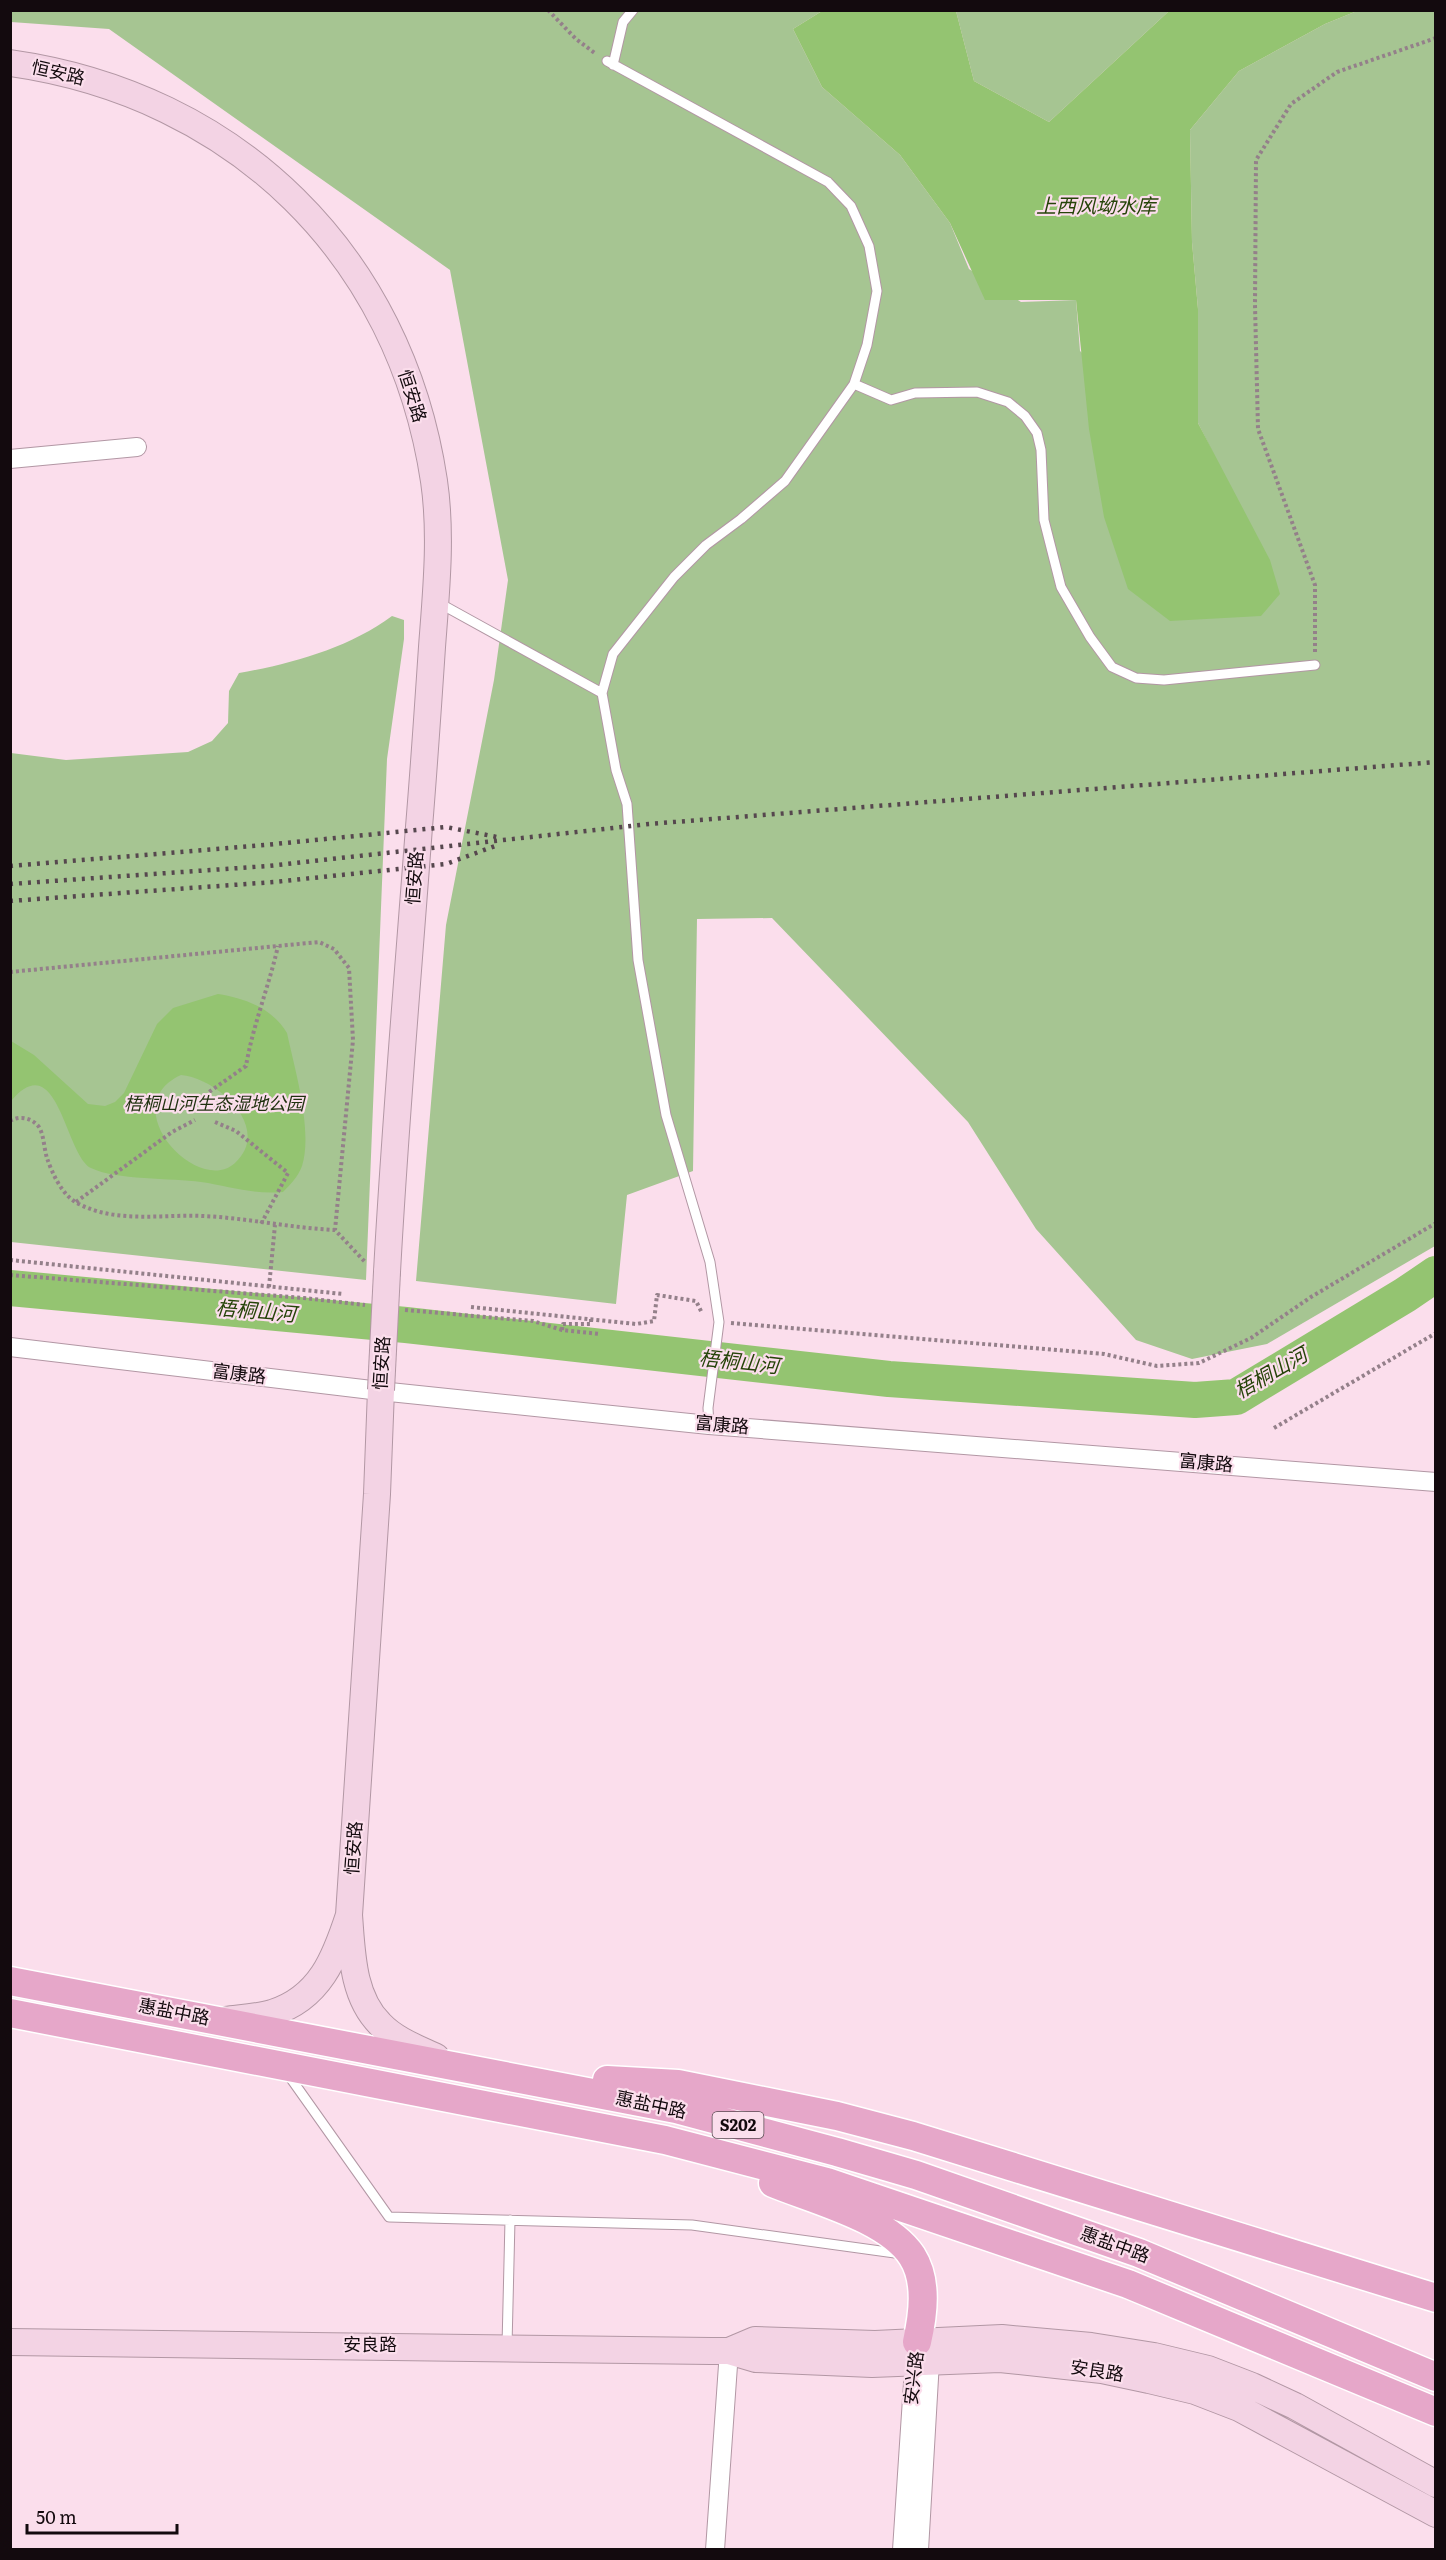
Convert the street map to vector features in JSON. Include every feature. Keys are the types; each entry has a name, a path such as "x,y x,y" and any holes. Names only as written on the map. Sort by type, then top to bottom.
{"main road":[{"name":"惠盐中路","path":"10,1981 676,2109 916,2175 1139,2253 1436,2376"},
{"name":"惠盐中路","path":"10,2013 665,2140 827,2182 1128,2284 1433,2411"},
{"path":"492,2073 678,2084 837,2116 913,2136 1436,2298"},
{"path":"665,2140 874,2225 893,2237 911,2256 921,2286 923,2305 920,2355"}],"street":[{"name":"恒安路","path":"10,63 59,70 126,91 192,122 248,158 302,206 352,265 397,350 422,420 434,484 437,550 436,601 387,1272 349,1915"},
{"path":"10,459 137,447"},
{"name":"富康路","path":"10,1347 381,1391 709,1416 1436,1482"},
{"path":"218,2021 271,2013 305,1995 328,1971 349,1915"},
{"path":"349,1915 353,1966 368,2008 379,2024 398,2038 452,2065"},
{"name":"安良路","path":"920,2355 1002,2338 1069,2344 1155,2356 1208,2369 1295,2406 1436,2484"},
{"name":"安良路","path":"10,2342 507,2346 729,2351 755,2340 875,2344 920,2355 1011,2360 1102,2370 1195,2391 1280,2428 1436,2514"},
{"path":"716,2550 729,2351"},
{"name":"安兴路","path":"902,2550 920,2355"},
{"name":"安兴路","path":"919,2550 920,2355"}],"lane":[{"path":"633,10 623,22 610,63 828,182 851,206 870,246 877,291 867,345 854,384 785,481 741,519 706,545 674,577 612,654 602,693 616,770 627,804 638,960 662,1093 710,1262 719,1322 709,1416"},
{"path":"854,384 891,400 915,393 977,392 1008,402 1025,416 1036,433 1041,450 1044,520 1061,587 1090,637 1112,667 1136,678 1164,680 1315,664"},
{"path":"436,601 602,693"},
{"path":"282,2066 389,2217 692,2225 911,2256"},
{"path":"507,2346 510,2220"}],"path":[{"path":"548,10 576,39 610,63"},
{"path":"1315,664 1315,585 1258,429 1256,160 1291,104 1337,72 1436,38"},
{"path":"10,972 319,942 334,949 350,968 353,1040 335,1230"},
{"path":"204,1109 209,1092 246,1066 251,1036 268,988 278,946"},
{"path":"10,1121 22,1117 40,1128 47,1158 56,1179 75,1202 104,1214 125,1217 204,1216 275,1226 335,1230 372,1270 387,1272"},
{"path":"75,1202 172,1132 195,1120"},
{"path":"214,1122 236,1131 288,1173 261,1224"},
{"path":"719,1322 1104,1354 1157,1366 1198,1363 1251,1338 1311,1297 1436,1223"},
{"path":"269,1288 275,1226"},
{"path":"10,1260 343,1294"},
{"path":"10,1275 304,1298 374,1306"},
{"path":"301,1290 304,1298"},
{"path":"471,1307 636,1324 654,1321 657,1295 696,1301"},
{"path":"397,1309 533,1321 562,1330 600,1334"},
{"path":"562,1330 563,1324 591,1324 591,1319"},
{"path":"1274,1428 1436,1333"}],"green space":[{"path":"10,11 822,11 793,29 822,87 900,155 950,223 969,269 1021,302 1076,300 1080,351 1230,487 1198,423 1198,309 1192,242 1190,130 1239,71 1325,24 1357,11 1435,11 1435,1246 1267,1344 1192,1359 1136,1340 1036,1229 968,1122 772,918 697,919 693,1171 627,1195 616,1304 416,1281 446,925 494,680 508,580 450,270 109,29 11,22"},
{"path":"956,11 1169,11 1049,122 974,81"},
{"name":"梧桐山河生态湿地公园","path":"392,616 404,620 404,639 387,759 366,1280 11,1242 11,753 66,760 188,752 212,741 228,723 229,691 239,673 279,665 338,646"}],"water":[{"name":"上西风坳水库","path":"822,11 956,11 974,81 1049,122 1169,11 1357,11 1325,24 1239,71 1190,130 1192,242 1198,309 1198,423 1270,560 1280,594 1261,616 1170,621 1128,589 1104,517 1089,429 1076,300 985,300 950,223 900,155 822,87 793,29"},
{"path":"218,994 228,996 266,1011 287,1033 302,1100 305,1152 302,1166 296,1177 283,1192 252,1191 201,1182 129,1177 101,1172 91,1168 82,1159 59,1109 50,1094 40,1086 27,1087 11,1101 11,1041 34,1055 88,1104 105,1106 115,1102 124,1093 157,1024 173,1008","holes":["181,1075 210,1085 236,1107 244,1121 248,1135 245,1149 235,1163 219,1170 201,1168 184,1158 169,1143 158,1125 156,1107 162,1089"]}],"waterway":[{"name":"梧桐山河","path":"10,1288 406,1325 889,1379 1195,1400 1236,1397 1436,1274"}],"railway":[{"path":"10,884 268,866 649,824 1436,762"},
{"path":"10,866 265,845 446,827 497,837"},
{"path":"10,901 274,882 446,864 495,846"}]}
